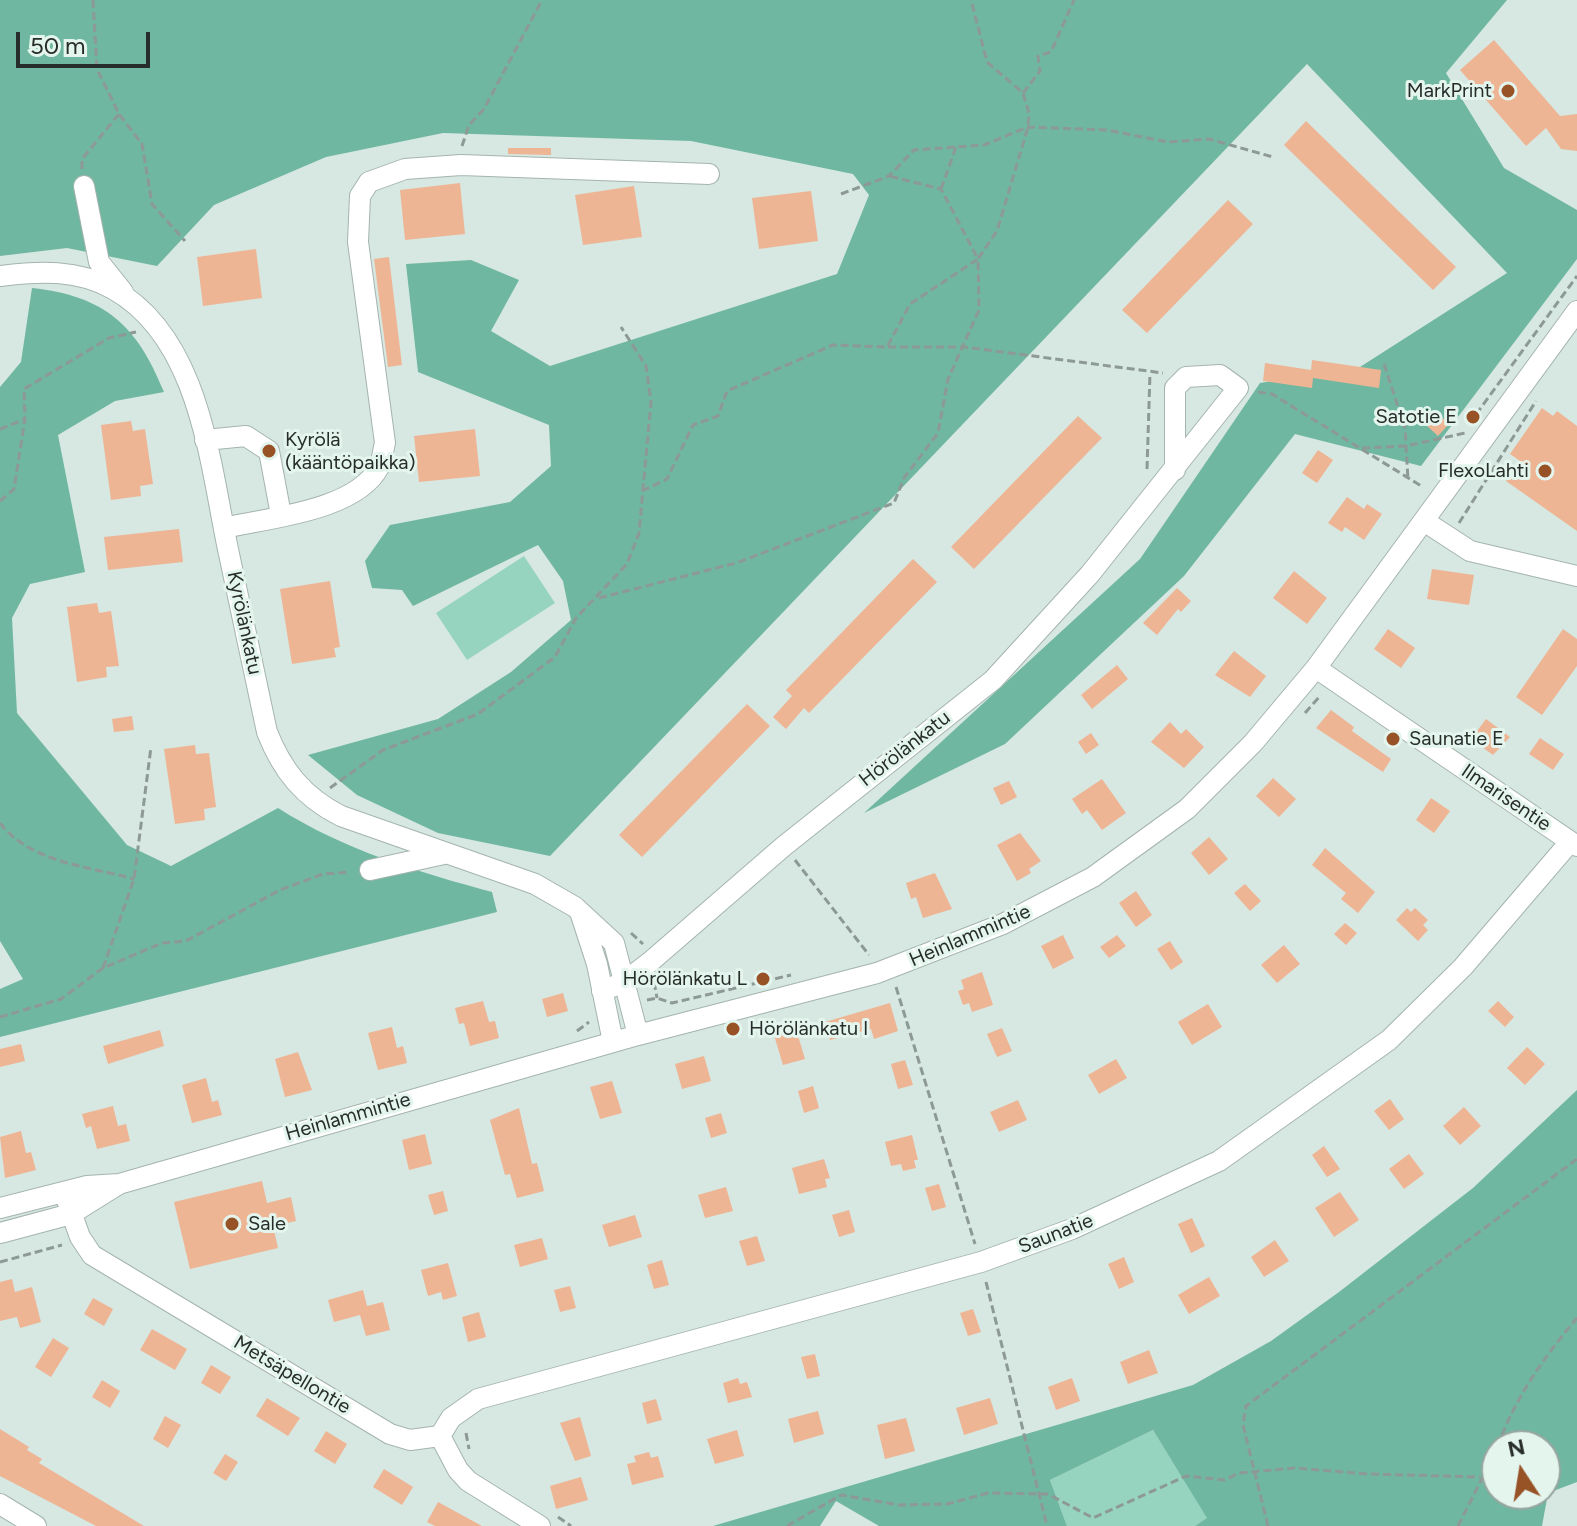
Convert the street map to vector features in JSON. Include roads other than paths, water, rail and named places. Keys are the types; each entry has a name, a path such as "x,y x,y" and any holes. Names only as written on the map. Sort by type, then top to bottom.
{"street":[{"path":"224,528 334,503 360,487 379,468 385,443 358,242 360,196 369,182 405,169 461,165 673,176 709,174"},
{"path":"84,186 99,262 130,301"},
{"name":"Kyrölänkatu","path":"0,276 63,272 111,288 146,315 178,362 205,440 267,732 280,764 324,808 559,895 614,943 638,1035"},
{"name":"Heinlammintie","path":"0,1208 64,1192 119,1184 638,1035 877,973 958,944 1049,902 1093,877 1187,809 1253,743 1316,668 1577,311"},
{"name":"Hörölänkatu","path":"602,991 624,982 784,846 993,680 1071,596 1175,470 1238,388 1220,375 1186,377 1175,388 1175,470"},
{"path":"205,440 246,436 269,451 281,515"},
{"path":"1424,521 1470,551 1577,576"},
{"name":"Ilmarisentie","path":"1316,668 1574,844"},
{"name":"Saunatie","path":"440,1436 451,1418 478,1399 981,1262 1072,1229 1219,1161 1389,1040 1463,967 1574,844"},
{"path":"370,870 447,854"},
{"path":"580,911 613,1042"},
{"name":"Heinlammintie","path":"0,1233 71,1214 119,1184"},
{"name":"Metsäpellontie","path":"64,1192 71,1214 92,1255 390,1434 410,1440 440,1436"},
{"path":"440,1436 458,1470 468,1481 540,1526"},
{"path":"0,1504 36,1526"}],"place":[{"name":"MarkPrint","path":"1508,91"},
{"name":"Satotie E","path":"1473,417"},
{"name":"Kyrölä (kääntöpaikka)","path":"269,451"},
{"name":"FlexoLahti","path":"1545,471"},
{"name":"Saunatie E","path":"1393,739"},
{"name":"Hörölänkatu L","path":"763,979"},
{"name":"Hörölänkatu I","path":"733,1029"},
{"name":"Sale","path":"232,1224"}]}
